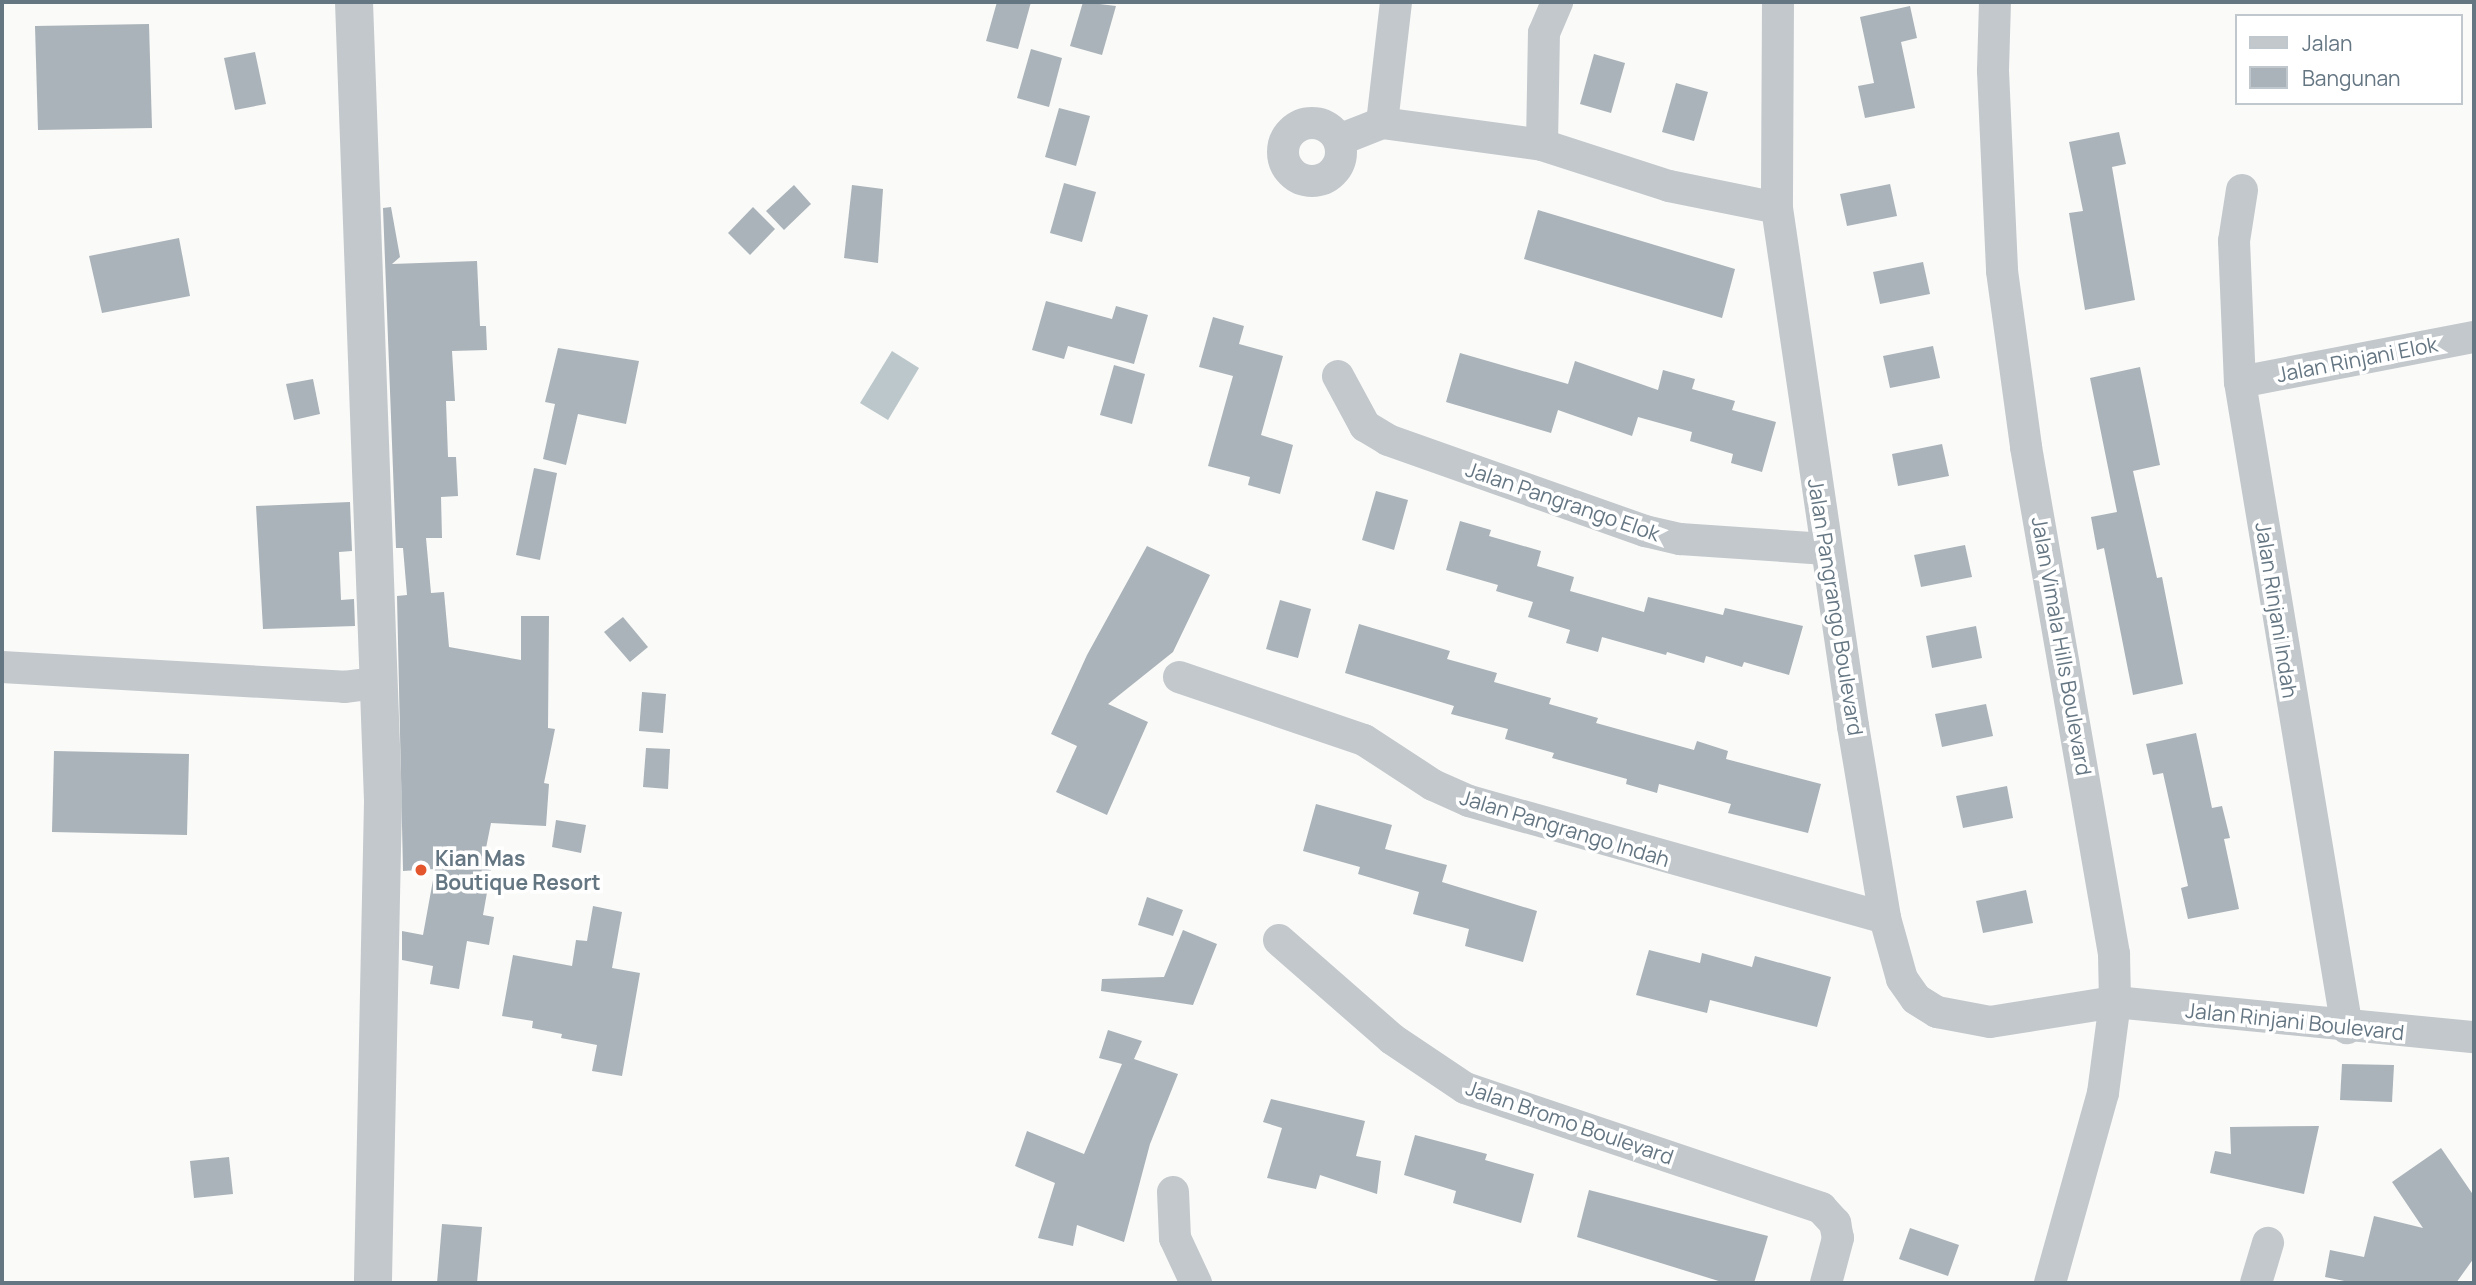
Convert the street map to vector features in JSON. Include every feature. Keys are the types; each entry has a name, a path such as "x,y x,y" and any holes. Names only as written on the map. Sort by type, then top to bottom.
{"street":[{"path":"354,2 383,802 373,1283"},
{"path":"1382,123 1396,2"},
{"path":"1542,145 1544,33 1557,2"},
{"name":"Jalan Pangrango Boulevard","path":"1778,2 1777,208 1826,548 1885,918 1902,979 1916,999 1937,1012 1990,1022 2115,1002"},
{"name":"Jalan Vimala Hills Boulevard","path":"1995,2 1993,71 2002,271 2026,447 2114,954 2115,1002 2103,1093 2050,1283"},
{"path":"1339,140 1382,123 1542,145 1669,186 1777,208"},
{"name":"Jalan Rinjani Indah","path":"2242,190 2234,241 2240,382 2347,1028"},
{"name":"Jalan Rinjani Elok","path":"2240,382 2474,337"},
{"name":"Jalan Pangrango Elok","path":"1338,376 1356,415 1374,434 1645,531 1680,539 1826,548"},
{"path":"2,667 344,687 379,683"},
{"name":"Jalan Pangrango Indah","path":"1179,677 1364,740 1433,785 1469,801 1885,918"},
{"name":"Jalan Bromo Boulevard","path":"1279,940 1392,1039 1465,1088 1821,1208 1835,1223 1838,1238 1826,1283"},
{"name":"Jalan Rinjani Boulevard","path":"2115,1002 2347,1028 2474,1037"},
{"path":"1173,1192 1175,1238 1196,1283"},
{"path":"2256,1283 2268,1243"}],"shaded area":[{"path":"892,351 919,368 888,420 860,403"}],"building":[{"path":"997,2 1031,2 1018,49 986,41"},
{"path":"1083,2 1116,6 1102,55 1070,46"},
{"path":"1910,6 1917,38 1901,42 1915,108 1865,118 1858,86 1874,83 1860,17"},
{"path":"149,24 152,128 38,130 35,26"},
{"path":"1031,49 1062,58 1049,107 1017,98"},
{"path":"255,52 266,104 235,110 224,58"},
{"path":"1594,54 1625,63 1611,113 1580,104"},
{"path":"1676,83 1708,92 1694,141 1662,132"},
{"path":"1059,108 1090,116 1076,166 1045,157"},
{"path":"2119,132 2126,164 2112,167 2135,300 2085,310 2069,213 2083,211 2069,142"},
{"path":"1064,183 1096,192 1082,242 1050,233"},
{"path":"1890,184 1897,216 1847,226 1840,194"},
{"path":"794,185 811,204 784,230 766,211"},
{"path":"852,185 883,189 878,263 844,258"},
{"path":"391,207 400,257 392,264 477,261 480,326 486,326 487,350 452,351 455,401 446,401 448,457 456,457 458,496 441,497 442,538 426,538 431,593 444,592 449,647 521,660 521,616 549,616 548,728 555,729 544,783 549,784 546,826 491,823 482,868 491,870 483,915 494,917 489,945 467,941 459,989 430,984 433,966 402,960 402,931 423,935 435,869 403,871 397,596 407,595 403,548 396,548 383,208"},
{"path":"753,207 775,229 750,255 728,233"},
{"path":"1538,210 1735,269 1722,318 1524,259"},
{"path":"179,238 190,296 102,313 89,256"},
{"path":"1923,262 1930,294 1880,304 1873,272"},
{"path":"1046,301 1112,319 1116,306 1148,315 1134,364 1068,346 1064,359 1032,350"},
{"path":"1213,317 1244,326 1239,344 1283,356 1261,435 1293,445 1280,494 1248,485 1250,477 1208,466 1233,376 1199,367"},
{"path":"1933,346 1940,378 1890,388 1883,356"},
{"path":"558,348 639,361 626,424 578,414 566,465 543,459 555,404 545,402"},
{"path":"1460,353 1568,384 1575,361 1658,390 1663,370 1695,379 1692,389 1735,401 1732,410 1776,422 1762,472 1731,463 1733,454 1690,441 1692,432 1638,417 1632,436 1558,410 1551,433 1446,402"},
{"path":"1114,365 1145,374 1132,424 1100,415"},
{"path":"2140,367 2160,465 2133,471 2157,578 2162,577 2183,684 2133,695 2104,548 2097,550 2091,517 2117,512 2090,378"},
{"path":"313,379 320,414 294,420 286,384"},
{"path":"1942,444 1949,476 1898,486 1892,454"},
{"path":"534,468 557,473 540,560 516,555"},
{"path":"1376,491 1408,500 1394,550 1362,540"},
{"path":"350,502 352,551 339,552 341,600 354,599 355,626 263,629 256,506"},
{"path":"1460,521 1491,530 1489,536 1541,551 1537,566 1574,577 1570,591 1644,612 1648,597 1723,615 1725,608 1803,626 1789,675 1744,662 1742,667 1706,656 1704,663 1602,637 1598,652 1566,643 1570,630 1528,617 1533,602 1496,591 1498,585 1446,570"},
{"path":"1965,545 1972,577 1921,587 1914,555"},
{"path":"1147,546 1210,575 1173,652 1108,704 1148,722 1107,815 1056,792 1077,746 1051,734 1087,655"},
{"path":"1280,600 1311,609 1298,658 1266,649"},
{"path":"623,617 648,647 630,662 604,632"},
{"path":"1359,624 1450,651 1447,659 1497,673 1494,682 1551,698 1549,704 1598,718 1596,723 1694,750 1697,741 1728,751 1726,759 1821,784 1808,833 1728,813 1731,804 1659,784 1657,793 1626,784 1627,779 1552,758 1554,753 1505,739 1508,729 1451,714 1454,706 1345,673"},
{"path":"1976,626 1982,658 1932,668 1926,636"},
{"path":"642,692 666,694 663,733 639,731"},
{"path":"1986,704 1993,736 1942,747 1935,714"},
{"path":"2196,733 2212,808 2222,806 2230,838 2224,839 2239,909 2188,919 2181,888 2188,886 2163,773 2153,775 2146,744"},
{"path":"646,748 670,749 668,789 643,787"},
{"path":"54,751 189,754 187,835 52,832"},
{"path":"2007,786 2013,818 1963,828 1956,796"},
{"path":"1316,804 1392,825 1385,849 1447,865 1442,882 1537,911 1523,962 1465,946 1469,929 1413,914 1419,892 1358,874 1360,867 1303,851"},
{"path":"556,820 586,825 581,853 552,847"},
{"path":"2026,890 2033,923 1983,933 1976,901"},
{"path":"1147,897 1183,910 1173,936 1138,925"},
{"path":"593,906 622,912 612,968 640,973 622,1076 592,1071 597,1045 561,1038 562,1034 532,1028 533,1021 502,1016 513,955 572,966 576,940 587,941"},
{"path":"1183,930 1217,944 1193,1005 1101,991 1102,979 1164,977"},
{"path":"1649,950 1700,963 1702,953 1752,967 1755,956 1831,977 1817,1027 1710,1000 1707,1013 1636,995"},
{"path":"1108,1030 1142,1041 1134,1059 1178,1074 1150,1144 1124,1242 1077,1225 1073,1246 1038,1238 1055,1183 1015,1166 1027,1131 1084,1154 1122,1064 1099,1058"},
{"path":"2342,1064 2394,1065 2392,1102 2340,1100"},
{"path":"1271,1099 1365,1121 1356,1156 1381,1161 1377,1194 1320,1175 1316,1189 1267,1178 1282,1128 1263,1122"},
{"path":"2319,1126 2304,1194 2210,1173 2215,1151 2231,1154 2230,1127"},
{"path":"1415,1135 1487,1154 1485,1160 1534,1174 1521,1223 1453,1203 1456,1191 1404,1175"},
{"path":"2441,1148 2474,1196 2474,1258 2456,1283 2354,1283 2325,1277 2330,1250 2364,1257 2374,1216 2423,1228 2392,1182"},
{"path":"229,1157 233,1194 194,1198 190,1161"},
{"path":"1589,1190 1768,1236 1754,1283 1725,1283 1577,1237"},
{"path":"442,1224 482,1227 477,1283 437,1283"},
{"path":"1910,1228 1959,1245 1948,1276 1899,1259"}],"place":[{"name":"Kian Mas Boutique Resort","path":"421,870"}]}
